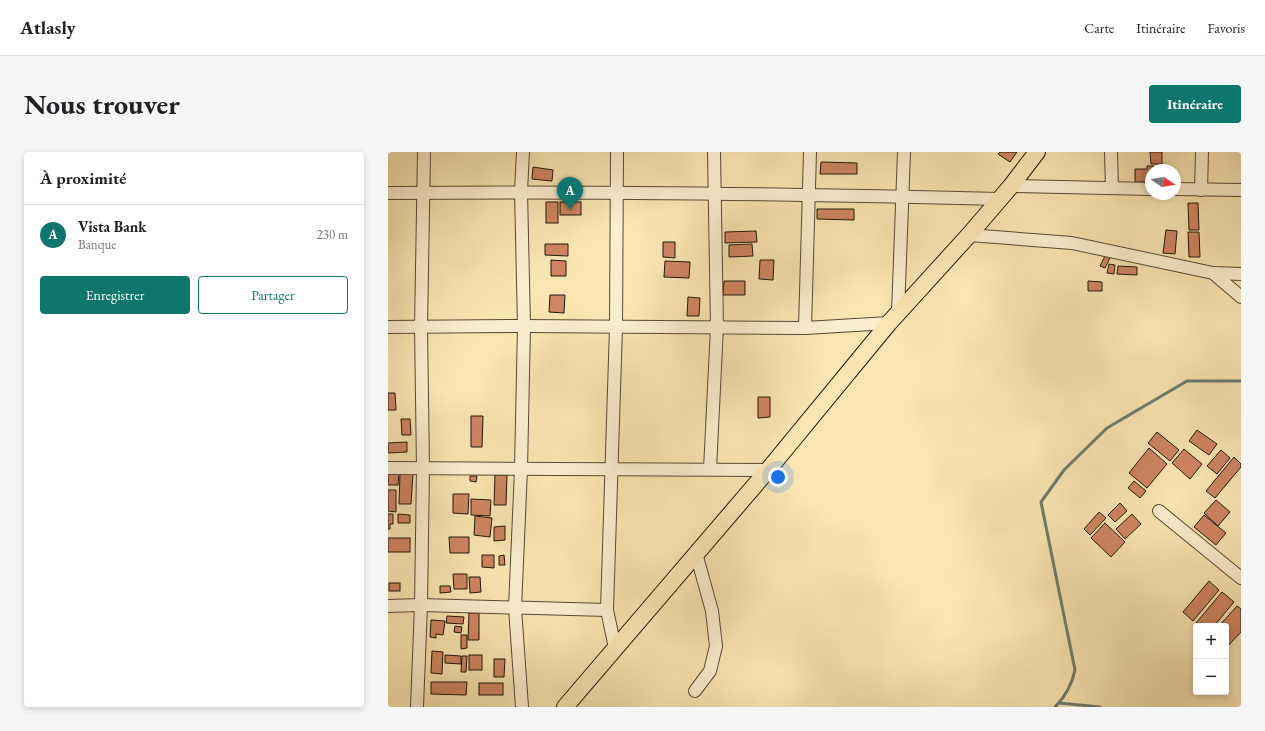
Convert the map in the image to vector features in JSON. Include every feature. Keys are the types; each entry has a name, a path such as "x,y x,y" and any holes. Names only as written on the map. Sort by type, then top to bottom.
{"main road":[{"path":"565,707 768,470 894,318 969,235 1037,152"}],"street":[{"path":"417,707 421,605 423,468 421,327 422,192 424,152"},
{"path":"522,707 515,608 521,469 524,326 521,191 523,152"},
{"path":"615,648 607,610 616,327 617,152"},
{"path":"710,469 717,327 714,152"},
{"path":"805,328 810,152"},
{"path":"388,327 524,326 805,328 894,318 904,152"},
{"path":"1111,152 1112,188"},
{"path":"1201,190 1202,152"},
{"path":"1010,186 1145,189"},
{"path":"1181,189 1241,190"},
{"path":"388,193 521,191 714,193 999,199"},
{"path":"969,235 1072,243 1213,273 1241,274"},
{"path":"1213,273 1241,297"},
{"path":"388,468 768,470"},
{"path":"1159,511 1241,578"},
{"path":"695,691 710,671 716,646 712,611 696,553"},
{"path":"388,606 421,605 607,610"}],"building":[{"path":"1000,152 1017,152 1010,162 998,154"},
{"path":"1150,152 1162,152 1162,164 1151,164"},
{"path":"821,162 857,163 857,174 820,174"},
{"path":"533,167 553,170 552,181 532,179"},
{"path":"1135,169 1145,169 1145,182 1135,182"},
{"path":"546,202 558,202 558,223 546,223"},
{"path":"560,202 581,202 581,215 560,215"},
{"path":"1188,203 1198,203 1199,230 1189,230"},
{"path":"817,209 854,209 854,220 817,219"},
{"path":"1166,230 1177,231 1175,254 1163,253"},
{"path":"756,231 757,242 725,243 725,232"},
{"path":"1188,232 1199,232 1200,257 1189,257"},
{"path":"663,242 675,242 675,258 663,257"},
{"path":"545,244 568,244 568,256 545,255"},
{"path":"752,244 753,256 729,257 729,245"},
{"path":"1106,254 1111,256 1105,268 1100,266"},
{"path":"551,260 566,261 566,276 551,276"},
{"path":"760,260 774,260 773,280 759,279"},
{"path":"665,261 690,262 689,278 664,277"},
{"path":"1109,264 1115,265 1114,274 1107,273"},
{"path":"1118,266 1137,267 1137,275 1117,274"},
{"path":"724,281 745,281 745,295 723,295"},
{"path":"1088,281 1102,282 1102,291 1088,291"},
{"path":"550,295 565,295 564,313 549,312"},
{"path":"688,297 700,298 699,316 687,316"},
{"path":"388,393 395,393 396,410 388,410"},
{"path":"758,397 770,397 770,417 758,418"},
{"path":"471,416 483,416 482,447 471,447"},
{"path":"401,419 410,419 411,435 402,435"},
{"path":"1197,430 1217,444 1209,455 1189,441"},
{"path":"1157,432 1179,450 1170,461 1148,443"},
{"path":"407,442 407,452 388,453 388,443"},
{"path":"1149,448 1167,464 1147,488 1129,473"},
{"path":"1184,449 1202,464 1190,479 1172,463"},
{"path":"1221,450 1230,458 1217,474 1207,466"},
{"path":"1234,457 1241,464 1241,467 1215,498 1206,491"},
{"path":"400,473 413,473 411,504 399,504"},
{"path":"388,474 399,474 398,485 388,485"},
{"path":"495,475 507,475 506,505 494,505"},
{"path":"470,476 477,476 476,482 470,481"},
{"path":"1134,481 1146,491 1140,498 1128,488"},
{"path":"388,490 396,490 396,512 388,511"},
{"path":"453,494 469,494 468,514 453,513"},
{"path":"471,499 491,500 490,516 471,515"},
{"path":"1216,500 1230,512 1218,526 1204,513"},
{"path":"1120,503 1127,511 1115,522 1108,515"},
{"path":"1099,512 1106,518 1090,535 1084,529"},
{"path":"388,514 393,514 393,524 390,524 390,529 388,529"},
{"path":"398,514 410,515 410,523 398,523"},
{"path":"1132,514 1141,524 1125,539 1116,529"},
{"path":"1204,515 1226,533 1216,545 1194,527"},
{"path":"475,516 492,518 490,537 474,535"},
{"path":"1105,523 1125,542 1111,557 1091,538"},
{"path":"505,526 505,540 494,541 494,527"},
{"path":"449,537 469,537 469,553 450,553"},
{"path":"388,538 410,538 410,552 388,552"},
{"path":"482,555 494,555 494,568 482,567"},
{"path":"504,555 505,565 499,565 499,556"},
{"path":"453,574 467,574 467,589 454,589"},
{"path":"469,577 480,577 481,592 470,593"},
{"path":"1209,581 1219,590 1193,621 1183,612"},
{"path":"389,583 400,583 400,591 389,591"},
{"path":"440,586 450,586 451,592 440,593"},
{"path":"1222,592 1234,602 1216,623 1196,623"},
{"path":"1237,606 1241,609 1241,632 1229,645 1229,623 1222,623"},
{"path":"469,613 479,613 479,640 468,640"},
{"path":"447,616 464,617 463,624 446,623"},
{"path":"431,620 445,621 443,635 436,634 436,638 430,637"},
{"path":"455,626 462,627 461,633 454,632"},
{"path":"461,635 467,635 467,648 461,649"},
{"path":"432,651 443,652 442,674 431,673"},
{"path":"445,655 461,656 461,664 445,663"},
{"path":"469,655 482,655 482,670 469,670"},
{"path":"462,656 467,656 466,672 461,672"},
{"path":"494,659 505,659 504,677 494,677"},
{"path":"431,682 467,682 466,695 431,694"},
{"path":"479,683 503,683 503,695 479,695"}],"waterway":[{"path":"1055,707 1068,690 1075,670 1041,502 1064,470 1107,428 1187,381 1241,381"},
{"path":"1059,703 1100,707"}],"place":[{"name":"Vista Bank","path":"570,210"}]}
